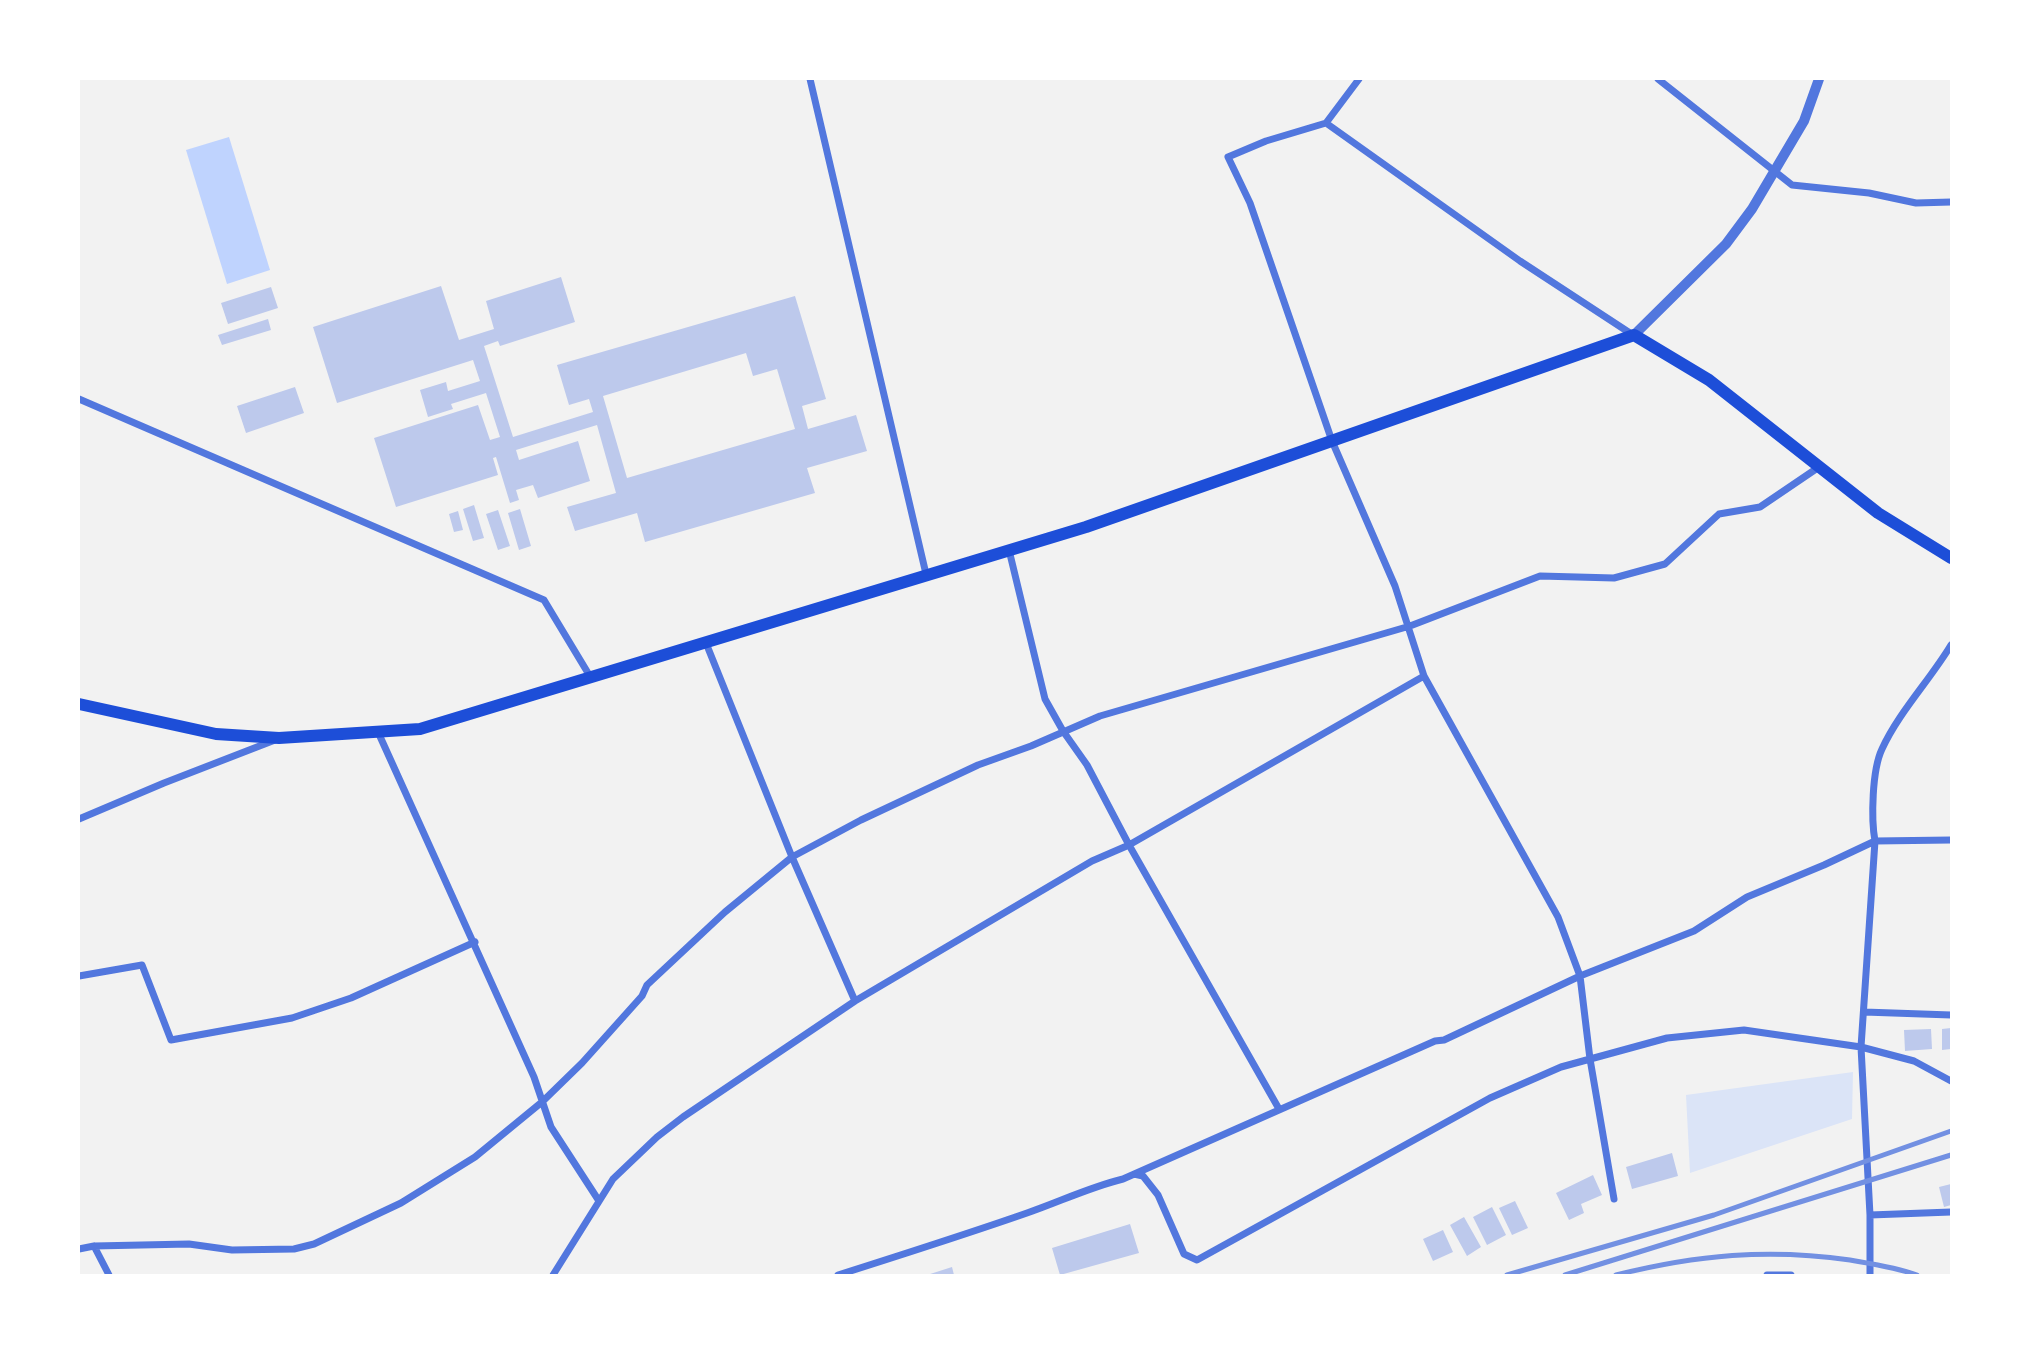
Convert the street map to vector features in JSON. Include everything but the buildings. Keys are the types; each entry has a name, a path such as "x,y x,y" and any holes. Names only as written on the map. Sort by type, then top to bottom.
{"main road":[{"path":"79,704 216,734 279,738 420,729 1086,527 1634,335 1709,380 1878,513 1951,558"}],"street":[{"path":"810,79 926,574"},
{"path":"1359,79 1326,123 1266,141 1227,157 1250,203 1332,441 1395,586 1424,676 1558,918 1580,975 1590,1059 1614,1199"},
{"path":"1658,79 1792,185 1869,193 1916,203 1951,202"},
{"path":"1326,123 1520,261 1634,335 1726,244 1752,209 1804,121 1819,79"},
{"path":"79,399 544,600 591,678"},
{"path":"79,1249 94,1245 188,1244 232,1250 294,1249 314,1244 401,1203 464,1163 542,1102 582,1063 642,996 647,985 725,912 792,858 861,820 966,770 1100,716 1410,626 1540,576 1614,578 1665,564 1719,514 1760,507 1819,467"},
{"path":"1009,549 1045,699 1087,765 1129,845 1279,1108"},
{"path":"706,643 792,858 855,1001"},
{"path":"1870,1275 1870,1216 1861,1046 1875,841 1871,821 1881,751 1951,645"},
{"path":"553,1275 613,1179 657,1137 855,1001 1092,861 1129,845 1424,676"},
{"path":"378,732 475,942 534,1077 551,1127 599,1201"},
{"path":"79,819 279,738"},
{"path":"838,1275 964,1235 1134,1174 1279,1108 1435,1041 1444,1040 1580,975 1694,931 1747,897 1875,841 1951,840"},
{"path":"79,976 142,965 171,1040 292,1018 351,998 475,942"},
{"path":"1864,1012 1951,1015"},
{"path":"1134,1174 1143,1176 1158,1195 1184,1254 1197,1260 1490,1098 1561,1067 1667,1038 1744,1030 1861,1046 1914,1061 1951,1081"},
{"path":"1870,1216 1951,1212"},
{"path":"94,1245 109,1275"},
{"path":"1768,1275 1791,1275"}],"shaded area":[{"path":"1853,1072 1852,1119 1690,1173 1686,1095"}],"water":[{"path":"229,137 270,270 227,284 186,150"}],"railway":[{"path":"1507,1275 1714,1215 1951,1131"},
{"path":"1565,1275 1951,1155"},
{"path":"1616,1275 1704,1258 1761,1254 1850,1260 1917,1275"}]}
